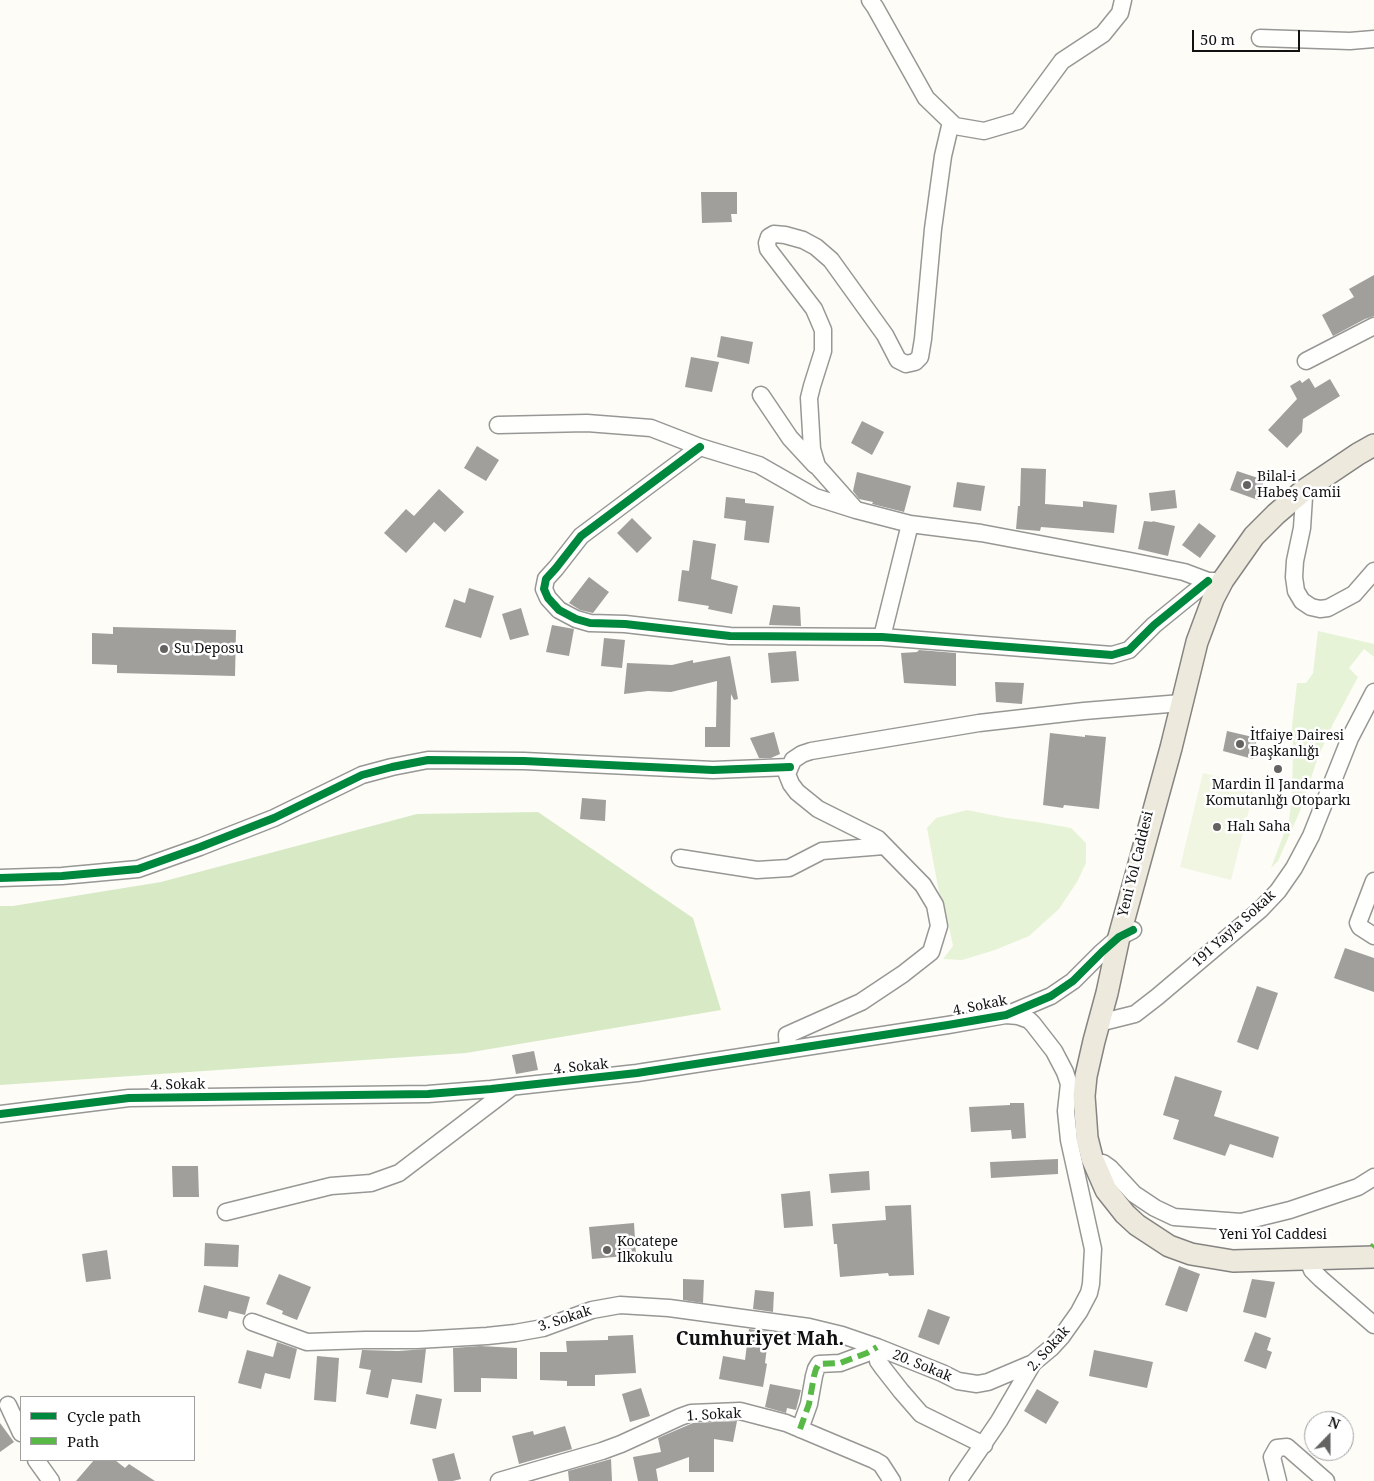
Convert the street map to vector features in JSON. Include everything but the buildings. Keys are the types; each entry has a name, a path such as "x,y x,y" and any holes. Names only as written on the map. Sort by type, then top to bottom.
{"main road":[{"name":"Yeni Yol Caddesi","path":"1081,1092 1094,1075 1107,1021 1119,983 1126,933 1168,757 1215,581 1276,514 1304,491 1374,445"},
{"name":"Yeni Yol Caddesi","path":"1373,1249 1308,1260 1234,1261 1191,1254 1169,1246 1143,1229 1125,1214 1106,1190 1092,1158 1087,1138 1081,1092 1107,993 1126,933 1206,643 1223,602 1239,573 1268,532 1304,497 1328,486 1374,455"},
{"name":"Yeni Yol Caddesi","path":"1081,1092 1103,1163 1120,1194 1136,1212 1174,1237 1198,1245 1245,1249 1289,1247 1373,1249"}],"street":[{"path":"870,0 926,98 955,126 984,131 1018,121 1062,61 1103,34 1120,14 1123,0"},
{"path":"1260,38 1350,41 1374,39"},
{"path":"817,466 812,449 809,398 823,351 823,330 814,309 768,249 769,237 774,234 786,235 803,240 816,247 831,260 884,335 898,360 906,364 915,362 920,357 923,339 933,229 943,156 951,122"},
{"path":"1306,361 1374,326"},
{"path":"761,395 790,438 856,510"},
{"path":"498,425 588,424 651,428 700,447 759,465 815,497 856,510 910,524 981,533 1184,572 1215,581"},
{"path":"700,447 581,536 546,579 544,589 548,598 559,610 576,619 590,623 625,624 730,636 882,637 1112,655 1129,650 1154,624 1215,581"},
{"path":"1304,497 1302,528 1295,561 1294,577 1296,591 1302,601 1311,607 1328,608 1354,594 1374,570"},
{"path":"882,637 910,524"},
{"name":"191 Yayla Sokak","path":"1107,1021 1135,1014 1157,998 1260,910 1278,891 1294,868 1311,836 1350,738 1374,692"},
{"path":"788,1050 787,1034 861,1002 903,974 931,952 939,926 935,905 923,885 878,839 818,809 797,792 787,774 793,760 810,751 979,722 1181,703"},
{"path":"0,878 62,876 138,868 200,847 274,818 362,775 428,760 524,761 712,770 790,767"},
{"path":"680,858 757,870 789,868 822,851 884,846"},
{"path":"1374,880 1358,923 1360,927 1374,936"},
{"name":"4. Sokak","path":"0,1114 130,1098 428,1094 513,1087 637,1073 948,1025 1006,1015 1042,1000 1067,986 1126,933"},
{"name":"2. Sokak","path":"958,1481 984,1445 1033,1363 1062,1336 1079,1312 1091,1284 1093,1249 1069,1140 1066,1110 1081,1092 1065,1072 1054,1051 1033,1024 1018,1016 1006,1015"},
{"path":"226,1212 331,1186 372,1183 399,1173 513,1087"},
{"path":"1103,1163 1134,1194 1155,1208 1174,1217 1241,1222 1290,1210 1358,1187 1374,1177"},
{"path":"1308,1260 1312,1270 1320,1280 1374,1325"},
{"name":"3. Sokak","path":"252,1322 307,1342 417,1340 515,1333 542,1328 592,1310 620,1305 669,1308 809,1327 842,1335 877,1347"},
{"path":"877,1347 878,1361 900,1391 921,1414 984,1445"},
{"name":"20. Sokak","path":"800,1429 809,1404 814,1376 819,1364 840,1364 877,1347 958,1381 977,1384 988,1382 1033,1363"},
{"path":"8,1405 20,1431"},
{"name":"1. Sokak","path":"499,1481 602,1451 691,1413 740,1411 786,1423 881,1464 892,1481"},
{"path":"1278,1481 1272,1458 1276,1448 1287,1447 1326,1481"},
{"path":"37,1461 51,1481"}],"green space":[{"path":"1318,631 1374,644 1374,657 1364,649 1349,668 1358,677 1318,757 1300,811 1278,861 1271,868 1289,820 1292,798 1292,726 1297,683 1306,683 1313,673"},
{"name":"Halı Saha","path":"1203,773 1255,786 1231,880 1180,867"},
{"path":"967,810 1071,828 1086,843 1086,863 1077,882 1059,909 1029,936 995,950 962,960 943,959 953,946 946,912 939,892 927,828 936,818"},
{"path":"538,812 693,918 721,1010 466,1053 0,1085 0,906 13,906 161,882 417,814"}],"marked path":[{"path":"800,1429 809,1404 814,1376 819,1364 840,1363 867,1353 877,1347"}],"cycle path":[{"path":"700,447 581,536 546,579 544,589 548,598 559,610 576,619 590,623 625,624 730,636 882,637 1112,655 1129,650 1154,625 1208,581"},
{"path":"0,878 62,876 138,869 274,818 362,775 428,760 524,761 713,770 790,767"},
{"path":"0,1114 129,1098 428,1094 491,1089 637,1073 948,1025 1006,1015 1051,996 1073,981 1119,937 1133,930"}],"place":[{"name":"Bilal-i Habeş Camii","path":"1247,485"},
{"name":"Su Deposu","path":"164,649"},
{"name":"İtfaiye Dairesi Başkanlığı","path":"1240,744"},
{"name":"Mardin İl Jandarma Komutanlığı Otoparkı","path":"1278,769"},
{"name":"Halı Saha","path":"1217,827"},
{"name":"Kocatepe İlkokulu","path":"607,1250"}],"district":[{"name":"Cumhuriyet Mah.","path":"760,1340"}]}
